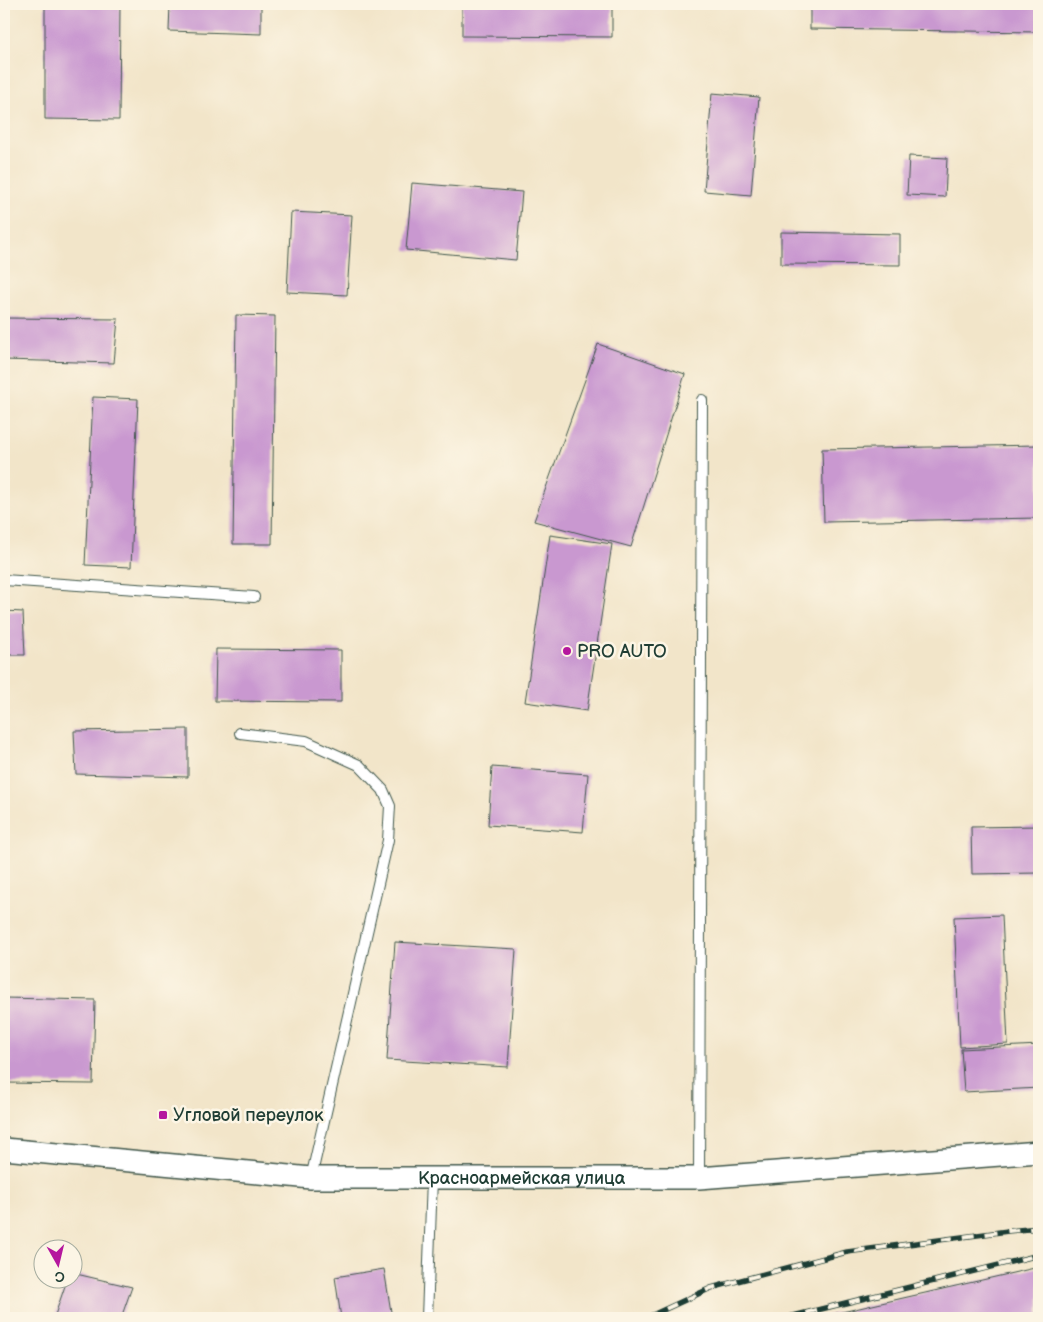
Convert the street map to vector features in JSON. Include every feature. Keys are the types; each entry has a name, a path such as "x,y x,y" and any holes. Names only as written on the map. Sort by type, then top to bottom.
{"street":[{"name":"Красноармейская улица","path":"4,1149 312,1178 699,1178 1039,1152"}],"lane":[{"path":"699,1178 702,400"},
{"path":"4,580 254,597"},
{"path":"240,732 306,741 359,765 383,790 390,806 388,840 312,1178"},
{"path":"427,1318 432,1178"}],"building":[{"path":"45,4 120,4 119,120 45,119"},
{"path":"170,4 261,4 261,34 169,31"},
{"path":"462,4 612,4 612,37 462,36"},
{"path":"810,4 1039,4 1039,32 810,29"},
{"path":"712,93 759,97 751,195 704,191"},
{"path":"909,156 947,158 945,197 907,195"},
{"path":"412,183 522,192 516,260 406,250"},
{"path":"291,212 352,215 347,295 287,292"},
{"path":"781,232 900,234 900,265 781,264"},
{"path":"236,315 275,316 272,544 233,544"},
{"path":"4,318 118,319 114,363 4,360"},
{"path":"598,344 685,374 631,547 534,521"},
{"path":"93,397 138,399 131,567 85,565"},
{"path":"1039,445 1039,518 824,522 822,449"},
{"path":"550,535 612,544 587,711 525,702"},
{"path":"4,611 23,612 25,655 4,655"},
{"path":"216,649 341,650 341,702 215,701"},
{"path":"188,729 188,777 76,774 74,731"},
{"path":"492,767 588,774 583,832 488,825"},
{"path":"1039,826 1039,873 972,874 971,827"},
{"path":"1002,915 1008,1044 960,1047 954,917"},
{"path":"395,942 516,949 508,1067 387,1060"},
{"path":"4,998 95,1000 93,1084 4,1083"},
{"path":"1039,1045 1039,1088 964,1092 961,1049"},
{"path":"1039,1267 1039,1318 820,1318 820,1317"},
{"path":"384,1269 392,1318 341,1318 335,1277"},
{"path":"82,1275 132,1287 121,1318 54,1318 64,1290 82,1290"}],"railway":[{"path":"646,1318 711,1288 847,1252 1039,1228"},
{"path":"785,1318 1039,1255"}],"place":[{"name":"PRO AUTO","path":"567,651"},
{"name":"Угловой переулок","path":"163,1115"}]}
